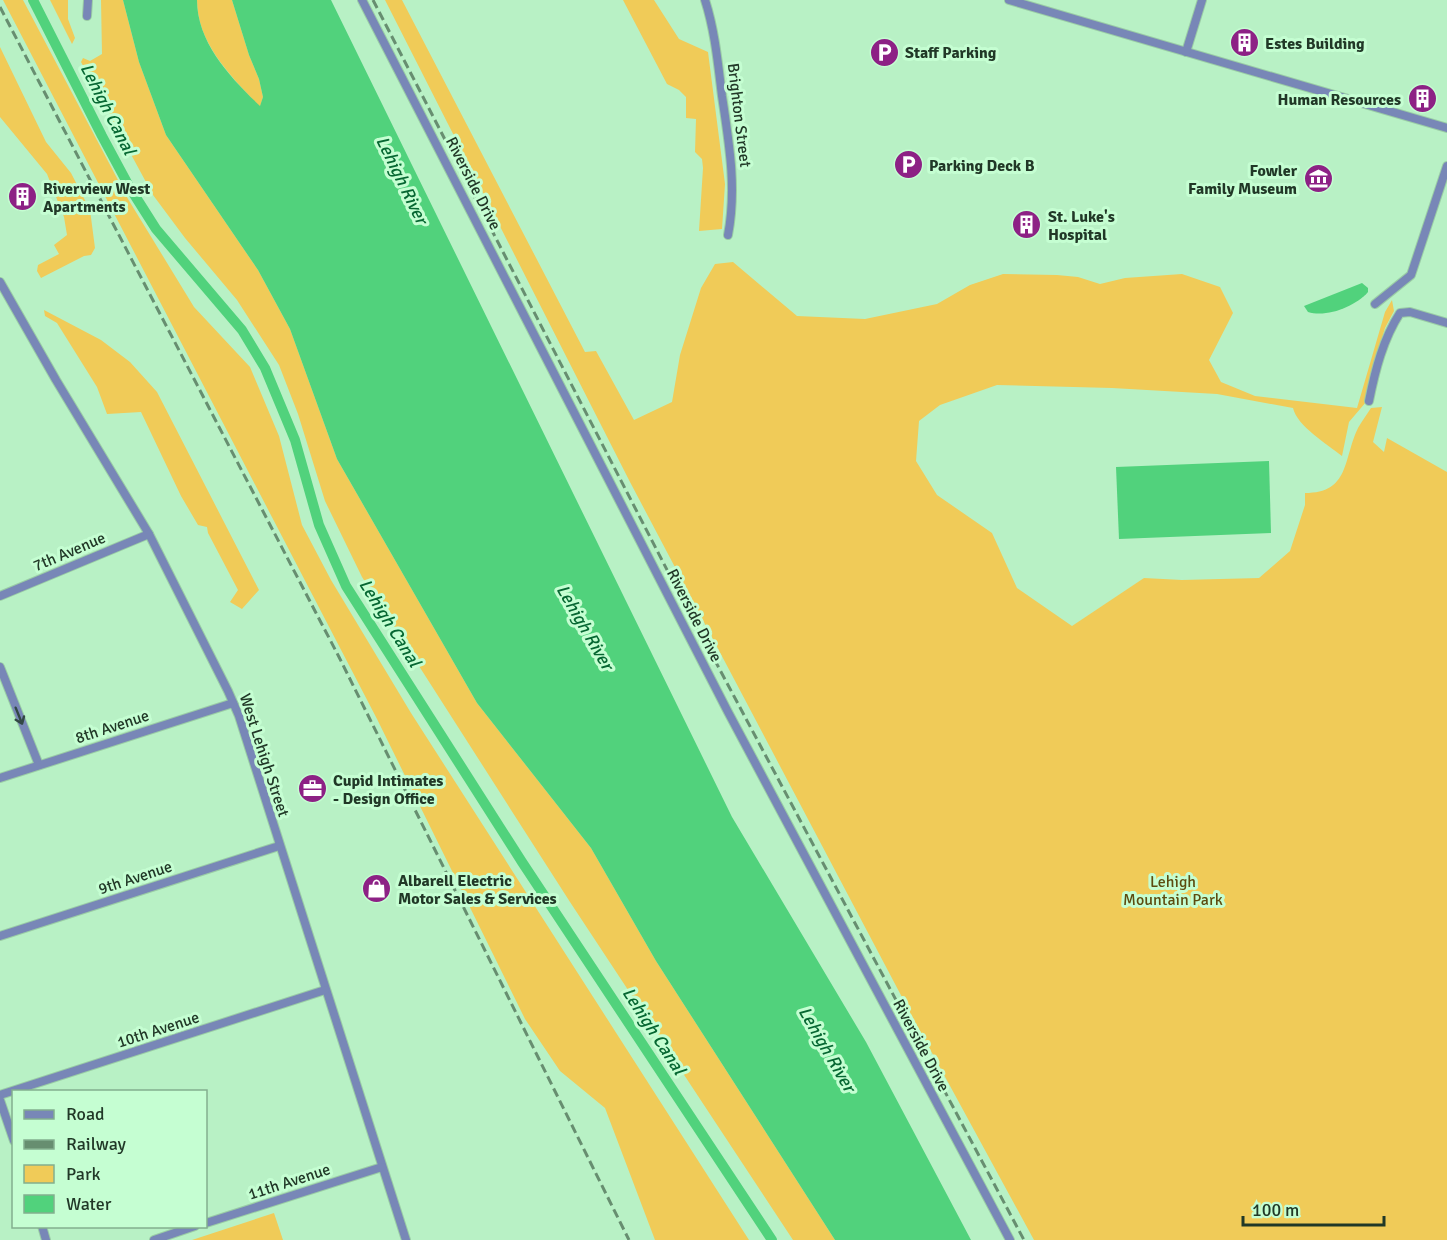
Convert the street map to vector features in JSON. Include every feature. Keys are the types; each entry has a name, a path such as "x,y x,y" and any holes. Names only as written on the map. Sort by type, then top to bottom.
{"street":[{"path":"87,16 88,0"},
{"name":"Riverside Drive","path":"362,0 728,712 1010,1240"},
{"name":"Brighton Street","path":"705,0 714,33 732,159 732,200 728,235"},
{"path":"1009,0 1447,128"},
{"path":"1186,52 1202,0"},
{"path":"1375,304 1411,275 1447,166"},
{"name":"West Lehigh Street","path":"0,282 148,534 233,703 406,1240"},
{"path":"1369,401 1384,347 1400,313 1410,312 1447,322"},
{"name":"7th Avenue","path":"0,596 148,534"},
{"path":"0,667 39,765"},
{"name":"8th Avenue","path":"0,778 233,703"},
{"name":"9th Avenue","path":"0,936 279,846"},
{"name":"10th Avenue","path":"16,1090 326,990"},
{"path":"0,1100 12,1135"},
{"name":"11th Avenue","path":"207,1223 382,1167"},
{"path":"154,1240 192,1228"}],"green space":[{"path":"3,0 23,0 128,199 194,307 250,367 279,436 302,525 331,580 411,713 749,1240 655,1240 605,1108 560,1071 525,1019 377,719"},
{"path":"50,0 68,0 68,19 75,38 72,44"},
{"path":"101,0 123,0 139,62 166,135 258,270 290,329 337,459 477,703 591,848 656,961 835,1240 793,1240 570,902 362,577 325,501 298,414 279,365 237,300 185,238 153,195 81,62 83,58 90,61 102,54"},
{"path":"197,0 232,0 259,79 263,97 260,107 218,59 203,31"},
{"name":"Lehigh Mountain Park","path":"385,0 402,0 585,352 596,351 634,420 672,402 680,355 701,288 715,264 733,262 797,316 865,319 937,304 970,285 1003,274 1078,277 1100,284 1125,278 1182,274 1220,287 1233,313 1209,360 1221,382 1255,396 1357,408 1385,312 1392,300 1394,311 1385,328 1370,379 1366,402 1349,422 1342,456 1306,428 1293,408 1217,394 997,385 940,405 919,421 916,461 937,495 992,533 1017,588 1072,626 1144,578 1182,580 1259,578 1290,551 1305,505 1305,493 1320,491 1338,481 1358,428 1371,408 1382,407 1373,442 1384,452 1387,438 1447,472 1447,1240 1034,1240 913,1018 630,482"},
{"path":"623,0 654,0 679,39 708,52 725,184 722,229 699,231 703,168 702,159 695,152 696,119 686,118 686,97 679,90 667,84"},
{"path":"0,47 46,142 71,173 90,210 95,248 91,255 84,256 41,278 37,271 38,265 59,254 54,245 67,235 64,217 47,174 0,117"},
{"path":"44,310 101,340 130,362 157,392 259,590 242,609 230,602 238,590 207,527 198,525 181,496 141,412 107,414 97,387 57,323 45,316"},
{"path":"274,1213 283,1240 192,1240"}],"water":[{"name":"Lehigh River","path":"123,0 197,0 203,31 209,45 227,71 260,106 263,97 259,79 232,0 331,0 732,817 866,1042 971,1240 835,1240 656,961 591,848 477,703 337,459 290,329 258,270 166,135 139,62"},
{"path":"1362,283 1368,288 1368,292 1341,310 1316,313 1308,312 1304,306"},
{"path":"1269,461 1271,533 1119,539 1116,467"}],"waterway":[{"name":"Lehigh Canal","path":"33,0 130,188 156,229 242,330 265,368 295,440 319,525 346,586 522,862 772,1240"}],"railway":[{"path":"373,0 680,595 1024,1240"},
{"path":"0,7 339,657 629,1240"}],"place":[{"name":"Estes Building","path":"1244,43"},
{"name":"Staff Parking","path":"884,52"},
{"name":"Human Resources","path":"1422,99"},
{"name":"Parking Deck B","path":"908,165"},
{"name":"Fowler Family Museum","path":"1318,179"},
{"name":"Riverview West Apartments","path":"22,197"},
{"name":"St. Luke's Hospital","path":"1027,225"},
{"name":"Cupid Intimates - Design Office","path":"312,789"},
{"name":"Albarell Electric Motor Sales & Services","path":"377,889"}]}
